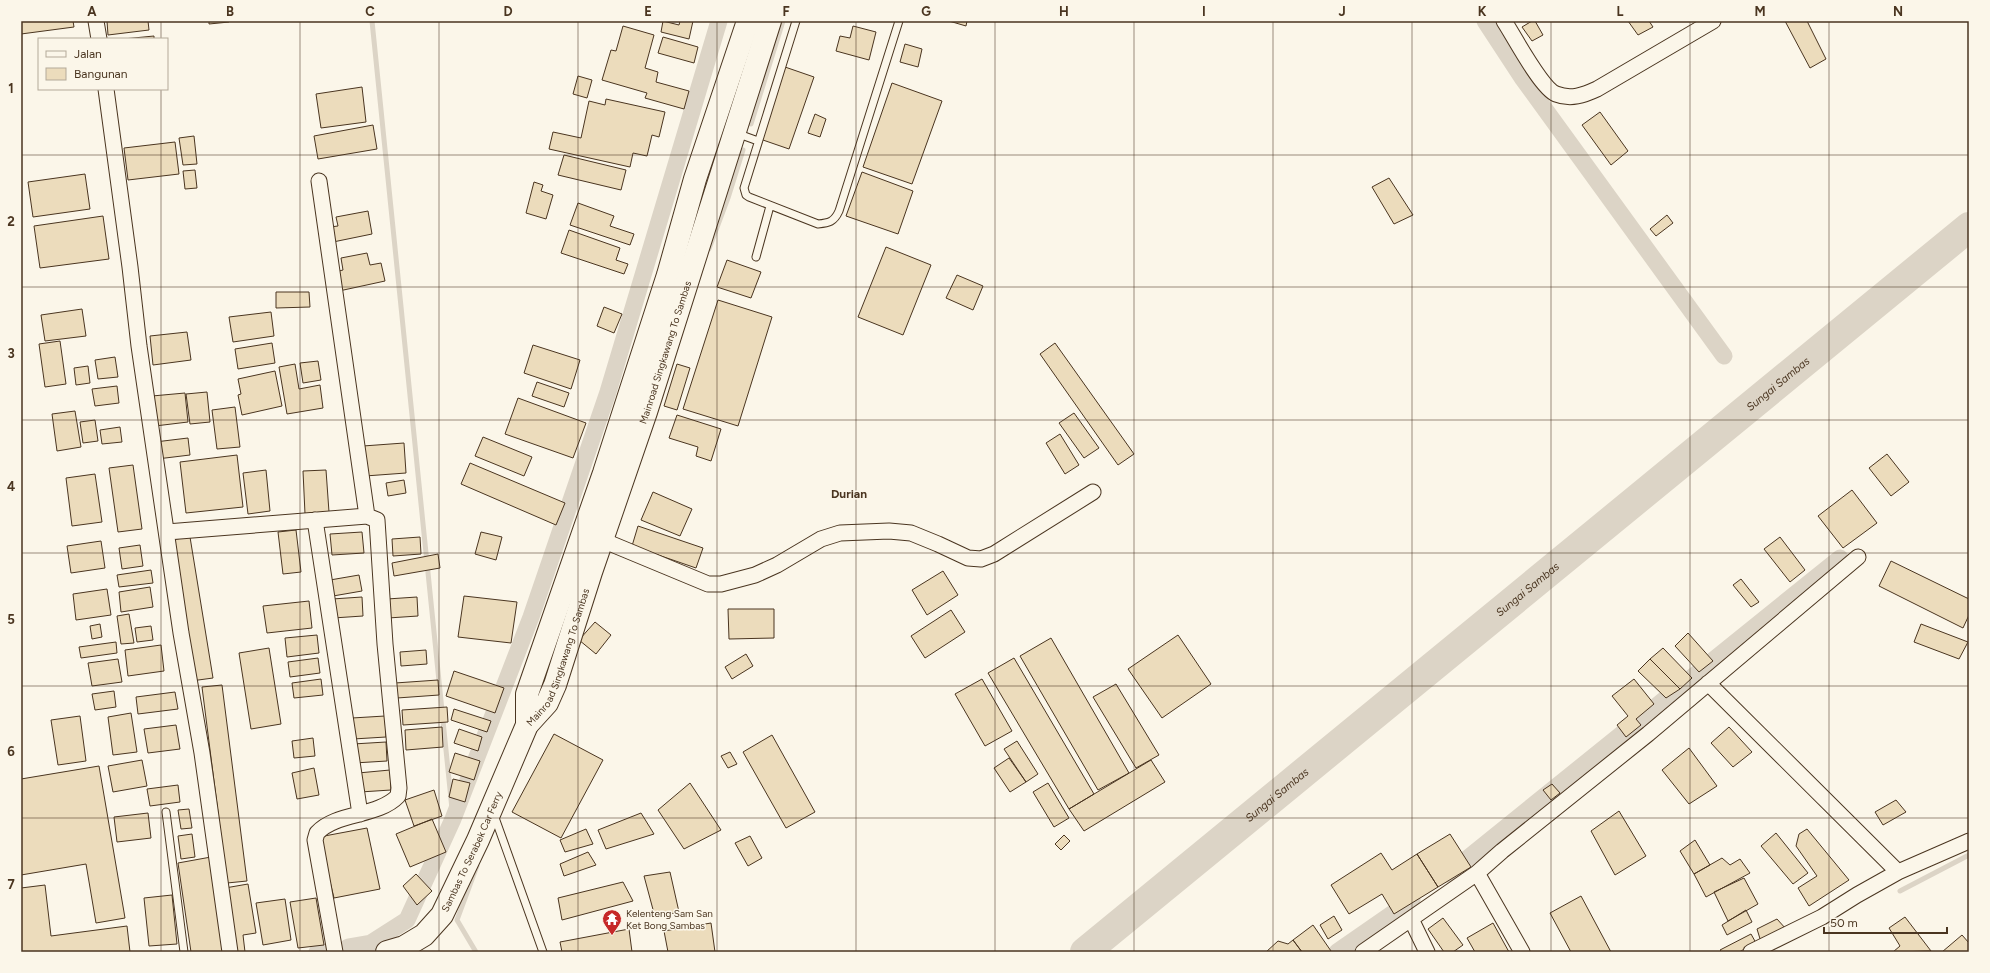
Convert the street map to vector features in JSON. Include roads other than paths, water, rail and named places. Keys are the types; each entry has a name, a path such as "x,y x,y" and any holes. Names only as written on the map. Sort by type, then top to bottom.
{"highway":[{"name":"Mainroad Singkawang To Sambas","path":"526,725 527,694 604,473 663,290 695,179 748,21"},
{"name":"Mainroad Singkawang To Sambas","path":"526,725 547,703 555,685 602,540 642,426 770,21"},
{"path":"695,179 717,188"},
{"name":"Sambas To Serabek Car Ferry","path":"387,952 404,947 424,935 442,915 492,808 526,725"}],"street":[{"path":"96,21 99,38"},
{"path":"1504,21 1543,82 1555,94 1570,97 1583,96 1597,89 1713,21"},
{"path":"106,90 139,346 181,634 202,753 230,952"},
{"path":"319,181 367,516"},
{"path":"602,540 708,584 733,582 755,575 777,565 821,539 840,533 889,531 911,533 968,558 981,559 994,554 1093,492"},
{"path":"167,532 367,516 377,520 379,527 385,644 400,788 398,796 389,804 329,825 321,829 316,836 335,952"},
{"path":"315,520 360,814"},
{"path":"1363,952 1477,873 1648,734 1858,557"},
{"path":"1708,683 1898,872"},
{"path":"1751,952 1822,917 1898,872 1969,841"},
{"path":"1477,873 1522,952"},
{"path":"1411,919 1427,952"}],"lane":[{"path":"796,21 758,141 744,188 744,193 749,198 818,224 829,223 836,218 899,21"},
{"path":"735,133 758,141"},
{"path":"756,257 770,206"},
{"path":"492,808 543,952"},
{"path":"166,812 184,952"}],"waterway":[{"path":"372,21 453,819"},
{"path":"348,947 371,943 407,920 453,819 531,617 608,392 719,21"},
{"path":"751,124 783,21"},
{"path":"1485,21 1523,79 1724,356"},
{"path":"709,249 728,198 743,150"},
{"name":"Sungai Sambas","path":"1085,952 1969,227"},
{"path":"1448,874 1840,558"},
{"path":"1900,891 1969,855"},
{"path":"476,952 457,920 477,866"},
{"path":"1337,952 1412,900"},
{"path":"317,952 321,951"}],"place":[{"name":"Kelenteng Sam San Ket Bong Sambas","path":"612,936"}],"district":[{"name":"Durian","path":"849,494"}]}
